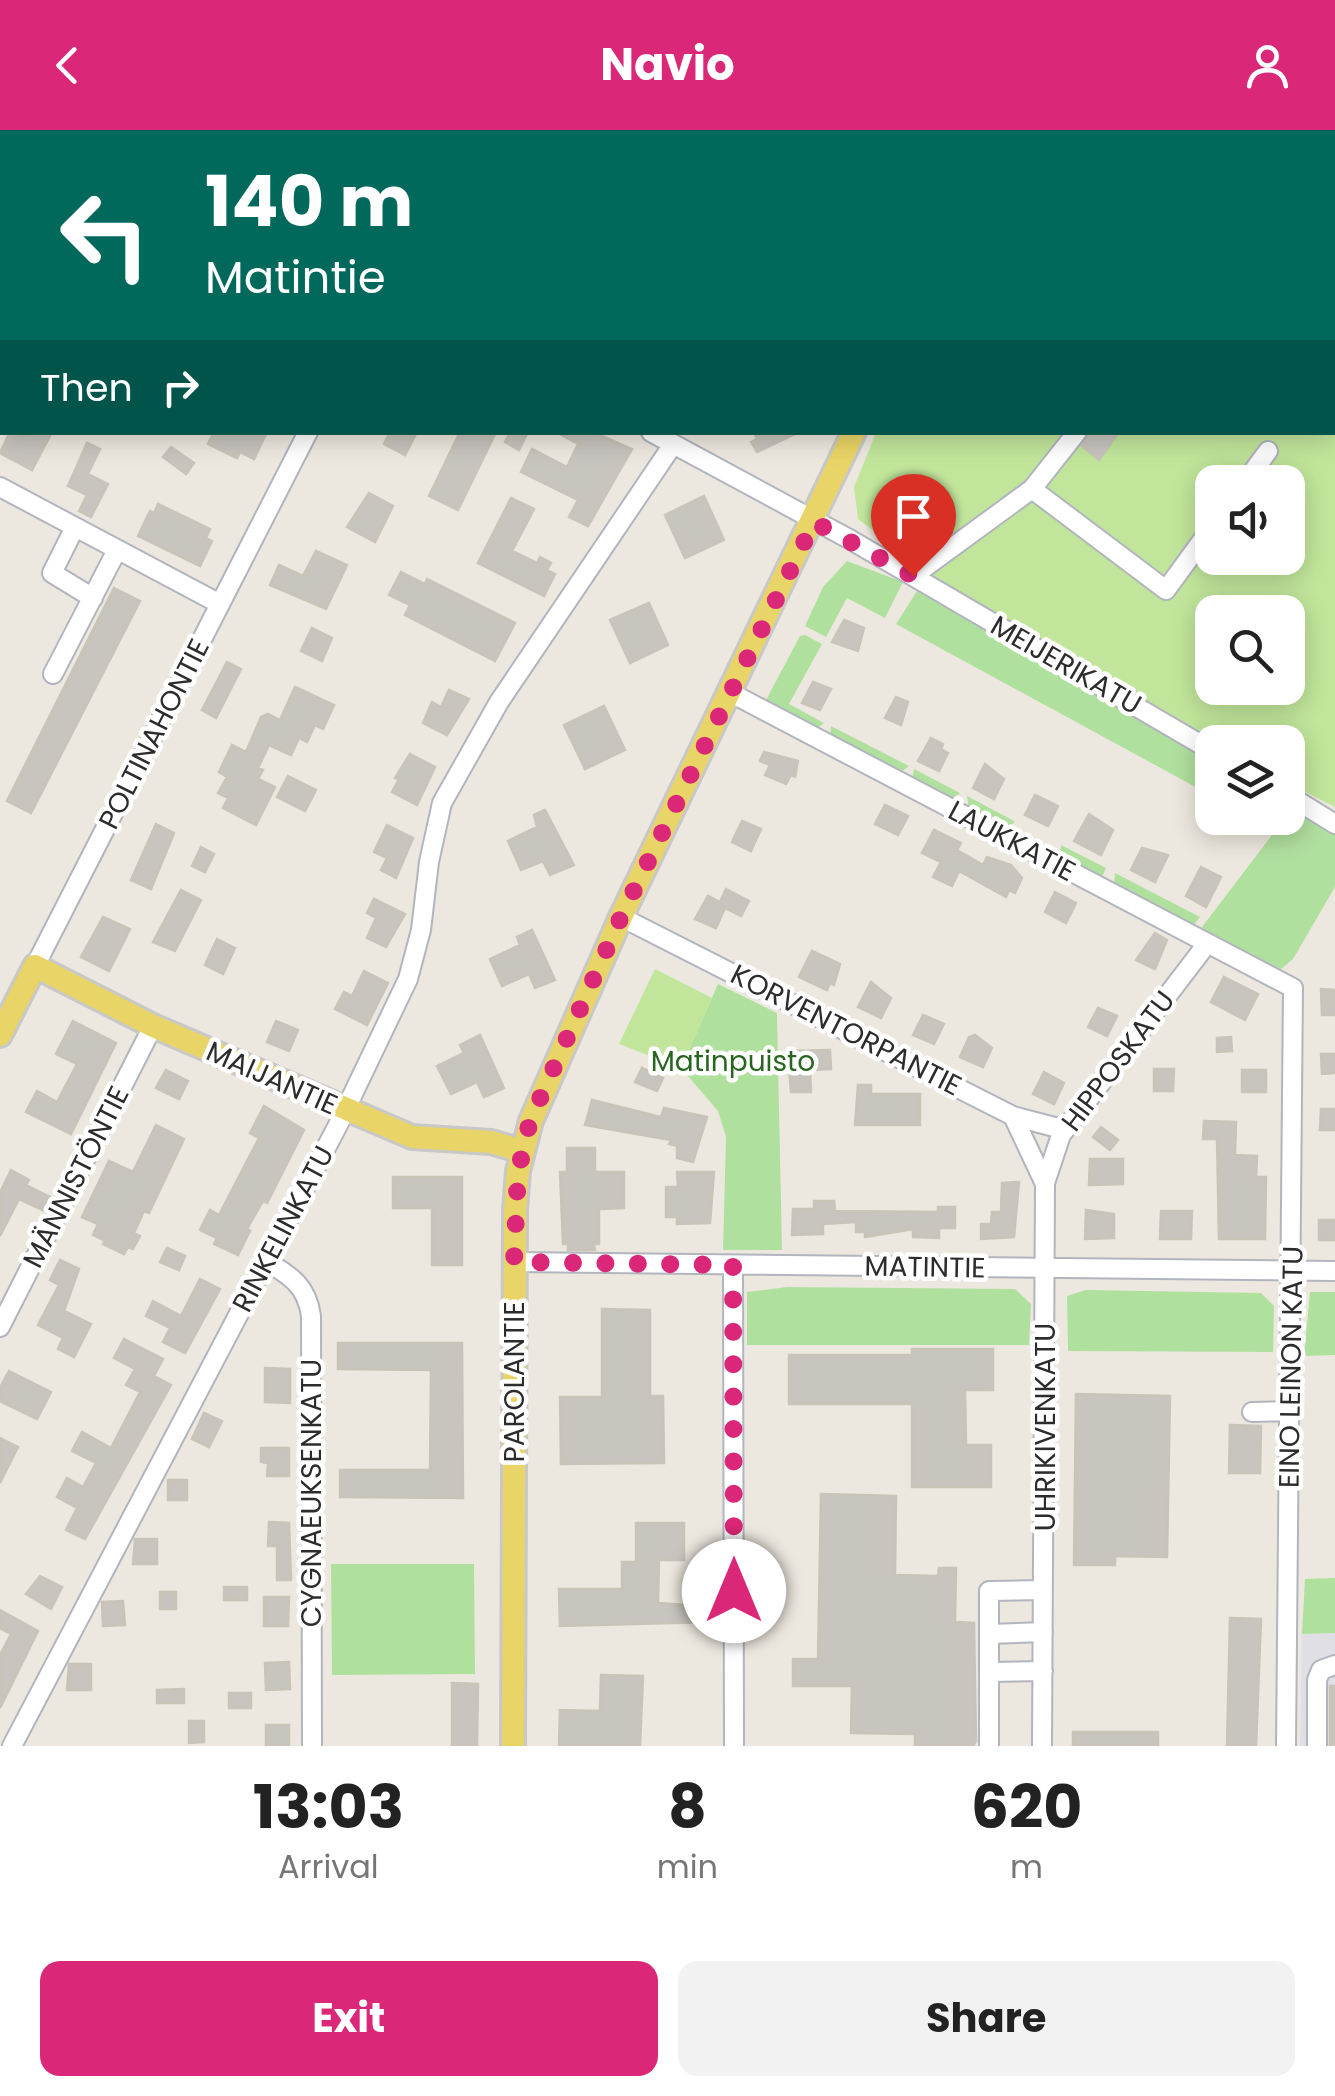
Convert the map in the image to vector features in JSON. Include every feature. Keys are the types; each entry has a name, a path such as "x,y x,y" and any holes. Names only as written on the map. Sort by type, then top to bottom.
{"main road":[{"name":"PAROLANTIE","path":"513,1746 514,1262 522,1151 530,1121 621,917 853,435"},
{"name":"MAIJANTIE","path":"35,966 153,1026 412,1137 491,1142 522,1151"},
{"name":"POLTINAHONTIE","path":"0,1035 35,966"}],"street":[{"name":"POLTINAHONTIE","path":"35,966 306,435"},
{"name":"MEIJERIKATU","path":"656,435 913,576 1195,741"},
{"path":"913,576 1032,489 1076,435"},
{"name":"RINKELINKATU","path":"12,1746 345,1110 408,979 442,803 499,702 672,446"},
{"path":"1257,465 1268,451"},
{"path":"0,488 220,604"},
{"path":"1032,489 1166,590 1195,550"},
{"path":"75,527 52,574 92,598"},
{"path":"53,674 118,550"},
{"name":"LAUKKATIE","path":"731,693 1292,988"},
{"path":"1305,805 1335,824"},
{"name":"KORVENTORPANTIE","path":"621,917 1013,1116 1058,1128 1072,1120"},
{"name":"HIPPOSKATU","path":"1045,1184 1061,1135 1206,945"},
{"name":"EINO LEINON KATU","path":"1286,1746 1292,988"},
{"name":"MÄNNISTÖNTIE","path":"0,1328 153,1026"},
{"name":"UHRIKIVENKATU","path":"1013,1116 1045,1184 1042,1746"},
{"name":"CYGNAEUKSENKATU","path":"266,1261 294,1278 308,1296 311,1316 312,1746"},
{"name":"MATINTIE","path":"514,1262 1335,1272"},
{"path":"733,1265 734,1746"},
{"path":"1252,1412 1290,1412"},
{"path":"989,1746 989,1591 1044,1590"},
{"path":"989,1634 1043,1632"},
{"path":"1316,1746 1317,1680 1322,1670 1335,1665"},
{"path":"989,1672 1043,1670"}],"shaded area":[{"path":"1335,1633 1335,1746 1300,1746 1302,1634"}],"green space":[{"path":"875,435 1335,435 1335,807 1305,792 1305,725 1195,725 1195,729 940,581 858,519 854,487"},
{"path":"847,561 903,582 885,618 847,598 826,637 805,626 823,587"},
{"path":"917,591 968,616 1195,751 1195,787 896,624"},
{"path":"800,636 822,644 789,704 824,723 814,731 767,707 766,700"},
{"path":"831,726 909,766 898,774 830,739"},
{"path":"914,769 960,793 951,800 912,779"},
{"path":"967,796 1014,823 1006,827 969,810"},
{"path":"1305,815 1335,833 1335,887 1293,959 1281,969 1211,936 1202,927 1272,835 1305,835"},
{"path":"1061,845 1106,868 1103,875 1096,876 1060,857"},
{"path":"1115,873 1200,917 1193,926 1114,885"},
{"path":"655,969 712,998 681,1068 619,1044"},
{"name":"Matinpuisto","path":"718,984 777,1013 782,1250 723,1250 726,1137 718,1111 681,1068"},
{"path":"787,1287 1015,1289 1031,1304 1029,1345 747,1345 747,1292"},
{"path":"1086,1290 1261,1293 1274,1306 1273,1352 1068,1351 1067,1296"},
{"path":"1310,1292 1335,1292 1335,1355 1304,1356"},
{"path":"331,1564 474,1564 475,1674 332,1675"},
{"path":"1335,1578 1335,1633 1302,1634 1305,1579"}],"building":[{"path":"9,435 50,435 32,470 0,453"},
{"path":"212,435 266,435 254,459 240,452 237,458 208,444"},
{"path":"388,435 415,435 405,455 384,444"},
{"path":"459,435 495,435 458,510 429,496"},
{"path":"508,435 526,435 519,450 505,442"},
{"path":"562,435 600,435 632,449 588,526 569,517 578,500 521,472 532,449 567,467 578,444"},
{"path":"755,435 793,435 757,452 751,442 757,439"},
{"path":"1089,435 1117,435 1099,460 1082,446"},
{"path":"87,443 100,449 88,474 108,484 91,517 79,511 87,495 68,486"},
{"path":"171,447 194,463 186,474 163,457"},
{"path":"369,493 393,506 375,542 347,527"},
{"path":"704,496 724,540 685,558 665,515"},
{"path":"511,498 534,509 512,551 537,563 540,557 551,563 547,570 555,574 544,596 478,563"},
{"path":"158,504 210,529 206,538 212,541 200,566 138,536 150,511 154,513"},
{"path":"316,551 347,565 326,609 270,585 279,565 303,576"},
{"path":"401,572 425,584 427,579 515,623 495,661 405,615 410,605 389,595"},
{"path":"114,588 140,601 31,813 7,801"},
{"path":"649,603 668,645 630,663 610,620"},
{"path":"844,620 864,628 858,651 832,642"},
{"path":"312,628 332,638 322,661 301,651"},
{"path":"227,662 241,669 216,718 202,710"},
{"path":"813,682 831,689 820,710 802,703"},
{"path":"295,687 334,705 323,729 315,725 307,742 299,738 291,755 269,745 258,768 263,770 258,779 275,787 256,825 223,808 228,798 218,793 227,777 219,772 232,745 246,752 261,717 268,714 280,720"},
{"path":"449,690 469,699 447,735 423,723 432,702 441,707"},
{"path":"896,697 908,702 901,725 885,718"},
{"path":"604,706 625,750 585,769 564,725"},
{"path":"931,738 943,744 941,749 948,753 939,771 918,761"},
{"path":"764,752 798,761 795,777 791,775 786,784 765,775 770,765 760,761"},
{"path":"410,754 435,767 417,805 392,792 399,779 395,778"},
{"path":"985,764 1004,779 994,799 973,788"},
{"path":"288,776 316,790 305,811 277,797"},
{"path":"1035,795 1058,806 1048,826 1025,815"},
{"path":"885,805 908,816 898,835 875,824"},
{"path":"545,810 574,865 550,875 543,861 521,870 508,841 537,827 534,815"},
{"path":"1089,814 1113,830 1101,855 1074,841"},
{"path":"742,821 761,829 751,851 732,842"},
{"path":"156,824 174,833 151,889 131,880"},
{"path":"387,825 413,838 396,878 381,870 387,858 374,852"},
{"path":"934,830 961,843 957,850 983,865 987,857 1011,865 1022,878 1015,893 1009,890 1006,897 959,871 952,886 933,877 941,862 922,853"},
{"path":"201,847 214,854 205,872 192,866"},
{"path":"1142,848 1168,855 1155,882 1131,870"},
{"path":"1201,867 1221,877 1206,907 1186,896"},
{"path":"726,889 749,901 741,916 725,908 716,928 695,919 708,896 720,902"},
{"path":"181,890 201,900 175,951 153,942"},
{"path":"1055,892 1076,903 1066,923 1045,912"},
{"path":"374,899 405,914 386,947 367,938 376,918 367,913"},
{"path":"103,917 130,929 109,971 81,957"},
{"path":"532,930 555,980 535,988 529,974 502,986 490,959 520,945 517,937"},
{"path":"1155,933 1167,940 1155,969 1136,960"},
{"path":"217,939 235,948 223,974 205,965"},
{"path":"812,951 840,964 834,985 830,983 827,990 799,977"},
{"path":"364,971 388,983 367,1025 335,1009 344,992 352,996"},
{"path":"1224,977 1258,994 1245,1020 1211,1002"},
{"path":"871,982 891,998 881,1018 858,1007"},
{"path":"1321,989 1334,990 1335,1015 1322,1015"},
{"path":"1098,1008 1117,1016 1107,1036 1088,1027"},
{"path":"923,1015 944,1024 934,1044 913,1035"},
{"path":"73,1021 116,1043 71,1134 26,1112 37,1091 57,1102 77,1064 56,1054"},
{"path":"276,1021 298,1030 289,1051 267,1042"},
{"path":"480,1035 504,1088 484,1097 477,1082 451,1094 437,1066 464,1053 460,1045"},
{"path":"975,1035 992,1048 983,1067 960,1057 969,1037"},
{"path":"1231,1037 1232,1051 1217,1052 1217,1038"},
{"path":"830,1050 831,1069 810,1070 811,1092 791,1092 788,1051"},
{"path":"1321,1054 1335,1054 1335,1073 1322,1074"},
{"path":"642,1068 663,1078 657,1091 635,1082"},
{"path":"1154,1069 1174,1069 1173,1091 1154,1091"},
{"path":"166,1070 188,1081 179,1099 156,1088"},
{"path":"1242,1070 1266,1070 1266,1092 1242,1092"},
{"path":"1044,1072 1064,1083 1054,1104 1033,1094"},
{"path":"858,1085 871,1085 871,1094 920,1094 920,1125 855,1125"},
{"path":"592,1100 661,1117 664,1108 707,1117 693,1162 677,1158 677,1146 669,1144 671,1140 585,1125"},
{"path":"264,1106 304,1130 267,1203 263,1201 247,1229 250,1231 238,1255 214,1244 217,1238 200,1230 210,1210 219,1215 259,1138 250,1133"},
{"path":"1321,1109 1335,1109 1335,1130 1320,1130"},
{"path":"1204,1121 1236,1122 1235,1155 1257,1156 1256,1177 1266,1177 1265,1239 1219,1239 1217,1139 1203,1139"},
{"path":"156,1125 184,1139 149,1213 144,1211 134,1233 140,1236 133,1249 128,1247 124,1254 103,1244 105,1241 93,1235 98,1224 82,1217 109,1161 133,1172"},
{"path":"1101,1127 1118,1140 1110,1150 1093,1137"},
{"path":"567,1148 595,1148 595,1172 624,1172 624,1208 599,1209 599,1244 594,1244 595,1250 568,1250 568,1244 563,1244 560,1172 567,1172"},
{"path":"1090,1159 1123,1159 1123,1184 1089,1185"},
{"path":"11,1170 29,1180 26,1185 52,1198 45,1211 19,1199 0,1236 0,1193"},
{"path":"677,1172 714,1172 710,1223 677,1224 677,1217 666,1217 666,1187 678,1187"},
{"path":"393,1177 462,1177 462,1265 432,1265 432,1208 393,1208"},
{"path":"1019,1182 1014,1237 981,1239 981,1224 991,1224 992,1212 1001,1212 1002,1183"},
{"path":"814,1201 834,1201 835,1211 938,1212 938,1207 955,1207 955,1228 939,1228 939,1238 913,1237 913,1229 865,1237 865,1232 856,1232 856,1222 823,1224 823,1234 792,1235 793,1209 814,1209"},
{"path":"1086,1210 1114,1214 1114,1238 1085,1239"},
{"path":"1161,1211 1192,1211 1191,1239 1160,1239"},
{"path":"1319,1220 1335,1220 1335,1240 1319,1240"},
{"path":"167,1248 185,1256 179,1270 160,1262"},
{"path":"60,1260 79,1269 64,1311 91,1324 74,1357 58,1349 63,1338 38,1325 59,1285 50,1280"},
{"path":"200,1279 220,1289 185,1353 163,1342 170,1328 146,1316 153,1301 181,1316"},
{"path":"602,1309 650,1310 650,1396 663,1396 664,1463 561,1464 560,1397 602,1397"},
{"path":"124,1339 163,1359 154,1376 171,1385 85,1539 66,1530 77,1508 57,1497 67,1478 83,1487 96,1463 72,1451 82,1432 111,1448 140,1392 126,1385 135,1369 114,1358"},
{"path":"338,1343 462,1343 463,1498 340,1497 340,1470 430,1470 431,1370 338,1369"},
{"path":"912,1349 993,1349 993,1390 965,1390 966,1445 991,1445 991,1487 912,1487 912,1404 789,1404 789,1355 912,1355"},
{"path":"265,1368 290,1369 290,1403 265,1402"},
{"path":"9,1371 51,1392 37,1419 0,1401 0,1388"},
{"path":"1076,1394 1170,1396 1167,1557 1115,1556 1115,1565 1074,1565"},
{"path":"204,1413 222,1421 209,1447 192,1439"},
{"path":"1230,1425 1261,1426 1260,1473 1229,1473"},
{"path":"0,1438 18,1447 0,1483"},
{"path":"261,1448 289,1448 289,1476 267,1476 268,1463 261,1462"},
{"path":"168,1480 187,1480 187,1500 168,1500"},
{"path":"821,1494 896,1496 895,1575 938,1576 939,1568 956,1568 955,1622 974,1623 973,1746 915,1746 915,1734 851,1733 852,1686 793,1686 793,1659 818,1659"},
{"path":"269,1522 289,1523 291,1580 277,1580 277,1546 268,1546"},
{"path":"636,1523 684,1523 684,1560 659,1560 658,1603 710,1607 710,1622 560,1626 559,1589 622,1589 622,1562 636,1562"},
{"path":"135,1539 157,1539 157,1564 133,1564"},
{"path":"40,1576 62,1587 51,1609 26,1594"},
{"path":"224,1587 247,1587 247,1600 224,1600"},
{"path":"160,1592 176,1592 176,1609 160,1609"},
{"path":"264,1597 289,1597 288,1626 264,1626"},
{"path":"123,1601 125,1625 103,1626 102,1602"},
{"path":"0,1610 38,1631 0,1708 0,1655 11,1634 0,1628"},
{"path":"1230,1618 1261,1619 1256,1746 1227,1746"},
{"path":"289,1662 290,1689 266,1690 265,1663"},
{"path":"69,1664 91,1664 91,1690 67,1690"},
{"path":"601,1675 643,1676 640,1746 559,1746 560,1710 600,1711"},
{"path":"452,1683 478,1684 477,1746 452,1746"},
{"path":"1330,1686 1335,1686 1335,1746 1330,1746"},
{"path":"184,1689 184,1703 157,1703 157,1690"},
{"path":"229,1693 251,1693 251,1708 229,1708"},
{"path":"189,1721 204,1721 204,1742 189,1743"},
{"path":"266,1725 289,1725 289,1746 266,1746"},
{"path":"1073,1732 1158,1732 1158,1746 1073,1746"}],"route":[{"path":"734,1591 733,1265 514,1262 518,1172 530,1121 621,917 814,522 913,576"}]}
